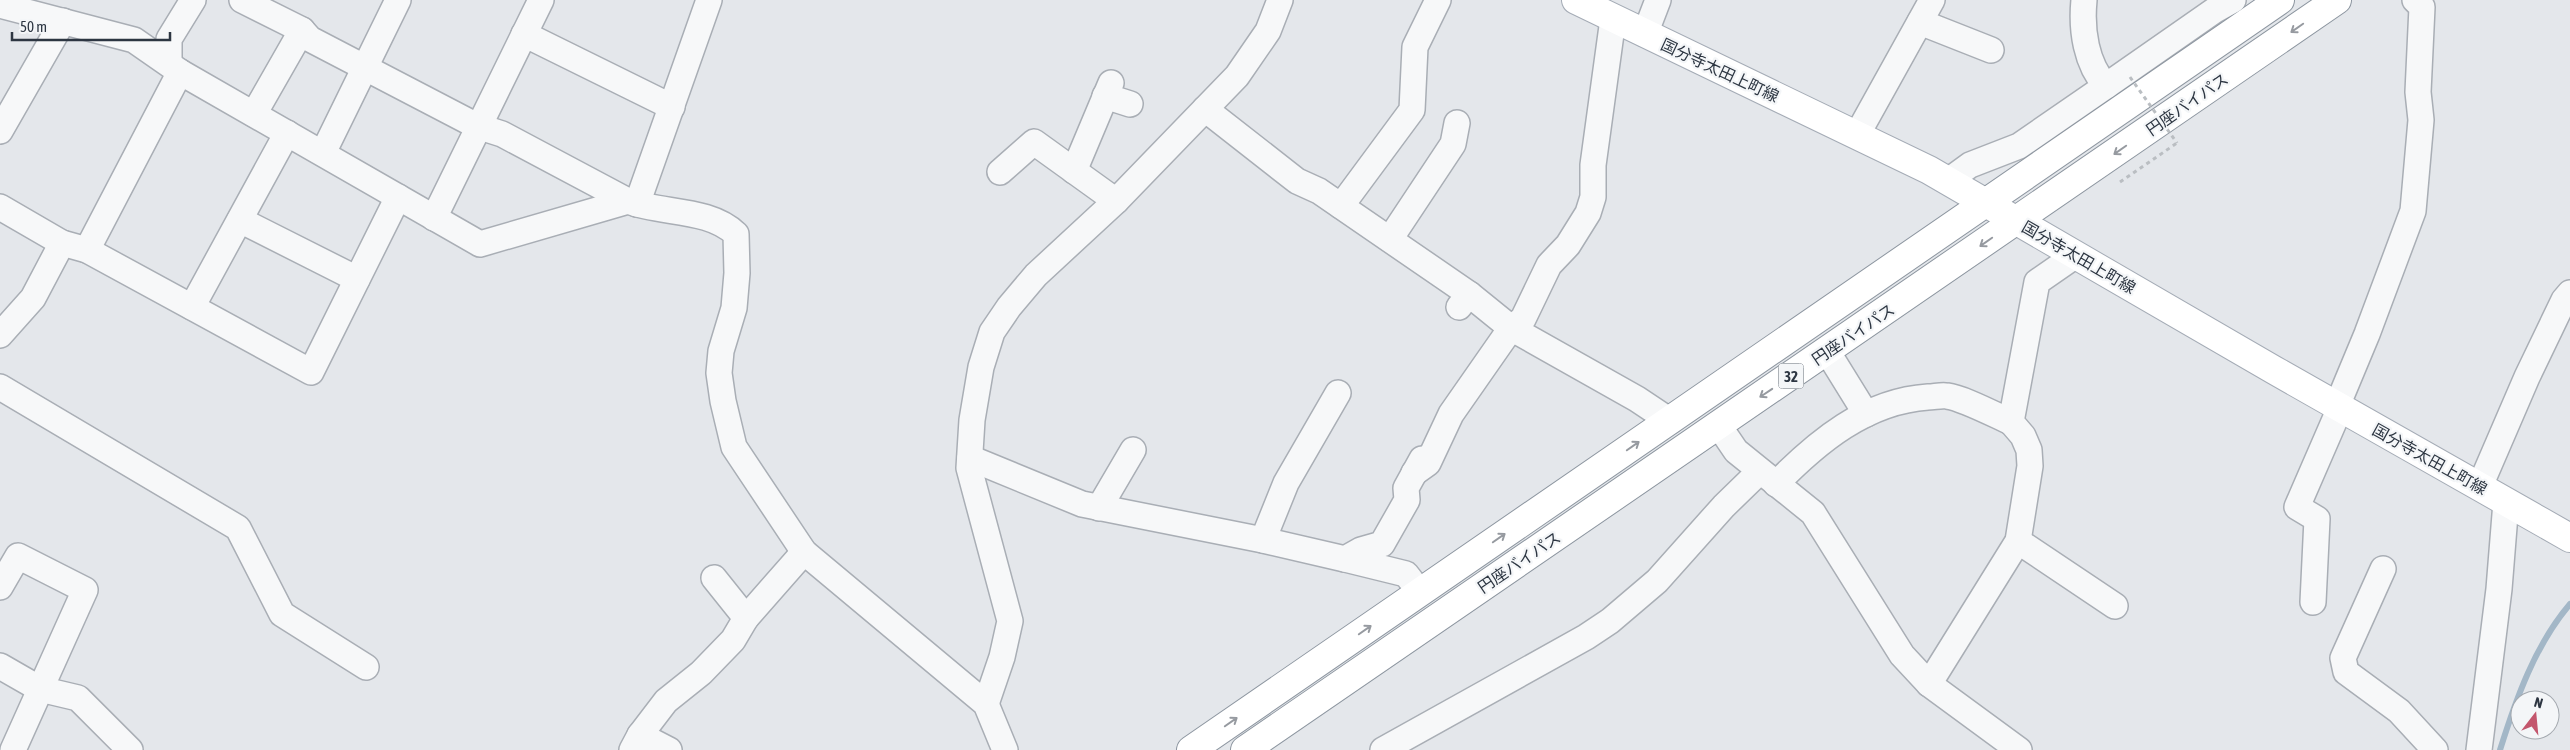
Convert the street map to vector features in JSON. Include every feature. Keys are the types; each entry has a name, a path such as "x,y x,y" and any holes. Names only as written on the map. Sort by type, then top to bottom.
{"main road":[{"name":"国分寺太田上町線","path":"1576,0 1606,10 1645,34 1857,135 1948,181 2338,407 2570,538"},
{"name":"円座バイパス","path":"1191,750 2280,0"},
{"name":"円座バイパス","path":"1244,750 1719,426 2337,0"}],"street":[{"path":"87,250 174,68 170,39 193,0"},
{"path":"242,0 302,30 310,39 477,126 502,134 633,202 706,218 725,224 736,234 737,272 734,308 720,351 719,373 723,401 734,447 804,552 986,704 1005,750"},
{"path":"323,153 398,0"},
{"path":"434,218 477,126 540,0"},
{"path":"633,202 672,107 709,0"},
{"path":"986,704 1002,657 1010,621 969,468 973,411 981,368 992,332 1009,307 1036,275 1116,201 1238,76 1268,31 1280,0"},
{"path":"1341,206 1412,110 1415,47 1438,0"},
{"path":"1645,34 1658,0"},
{"path":"1857,135 1932,0"},
{"path":"2084,0 2084,38 2096,75 2106,86"},
{"path":"1948,181 1970,166 2019,146 2215,10 2233,0"},
{"path":"2313,602 2317,519 2297,507 2367,334 2413,210 2421,120 2418,92 2422,7 2415,0"},
{"path":"0,5 134,40 174,68 480,244 633,202"},
{"path":"1345,559 1361,550 1382,544 1406,500 1406,488 1418,466 1428,463 1451,414 1511,328 1522,319 1549,265 1568,245 1588,213 1593,197 1592,165 1606,10"},
{"path":"0,132 63,22"},
{"path":"1920,22 1991,50"},
{"path":"254,114 302,30"},
{"path":"524,34 672,107"},
{"path":"1074,171 1108,90 1130,104"},
{"path":"1205,109 1297,181 1319,190 1390,239 1464,301 1637,399 1670,421"},
{"path":"1390,239 1453,144 1457,123"},
{"path":"192,307 288,133"},
{"path":"1000,172 1034,142 1116,201"},
{"path":"0,207 62,243 87,250 310,372 398,197"},
{"path":"240,220 357,279"},
{"path":"0,335 32,298 62,243"},
{"path":"2011,422 2037,282 2076,255"},
{"path":"2480,486 2527,378 2564,300 2570,293"},
{"path":"1827,351 1866,414"},
{"path":"0,387 238,528 282,614 366,666"},
{"path":"1263,540 1286,483 1338,393"},
{"path":"1383,750 1586,637 1610,621 1657,582 1724,506 1827,437 1866,414 1890,403 1916,398 1948,396 2011,422 2023,436 2029,450 2030,466 2018,541 1929,684"},
{"path":"1719,426 1736,451 1813,513 1902,655 1929,684 2019,750"},
{"path":"1099,508 1133,450"},
{"path":"970,458 1082,504 1263,540 1406,574 1420,592"},
{"path":"2479,750 2499,590 2506,502"},
{"path":"2018,541 2115,606"},
{"path":"669,750 636,743 666,701 701,673 733,640 746,618 804,552"},
{"path":"0,587 18,556 85,590 12,750"},
{"path":"2383,569 2343,658 2346,672 2399,710 2435,750"},
{"path":"714,578 746,618"},
{"path":"0,666 40,689 78,698 130,750"}],"path":[{"path":"2120,182 2177,143 2130,77"}],"waterway":[{"path":"2500,750 2528,673 2547,637 2570,604"}]}
